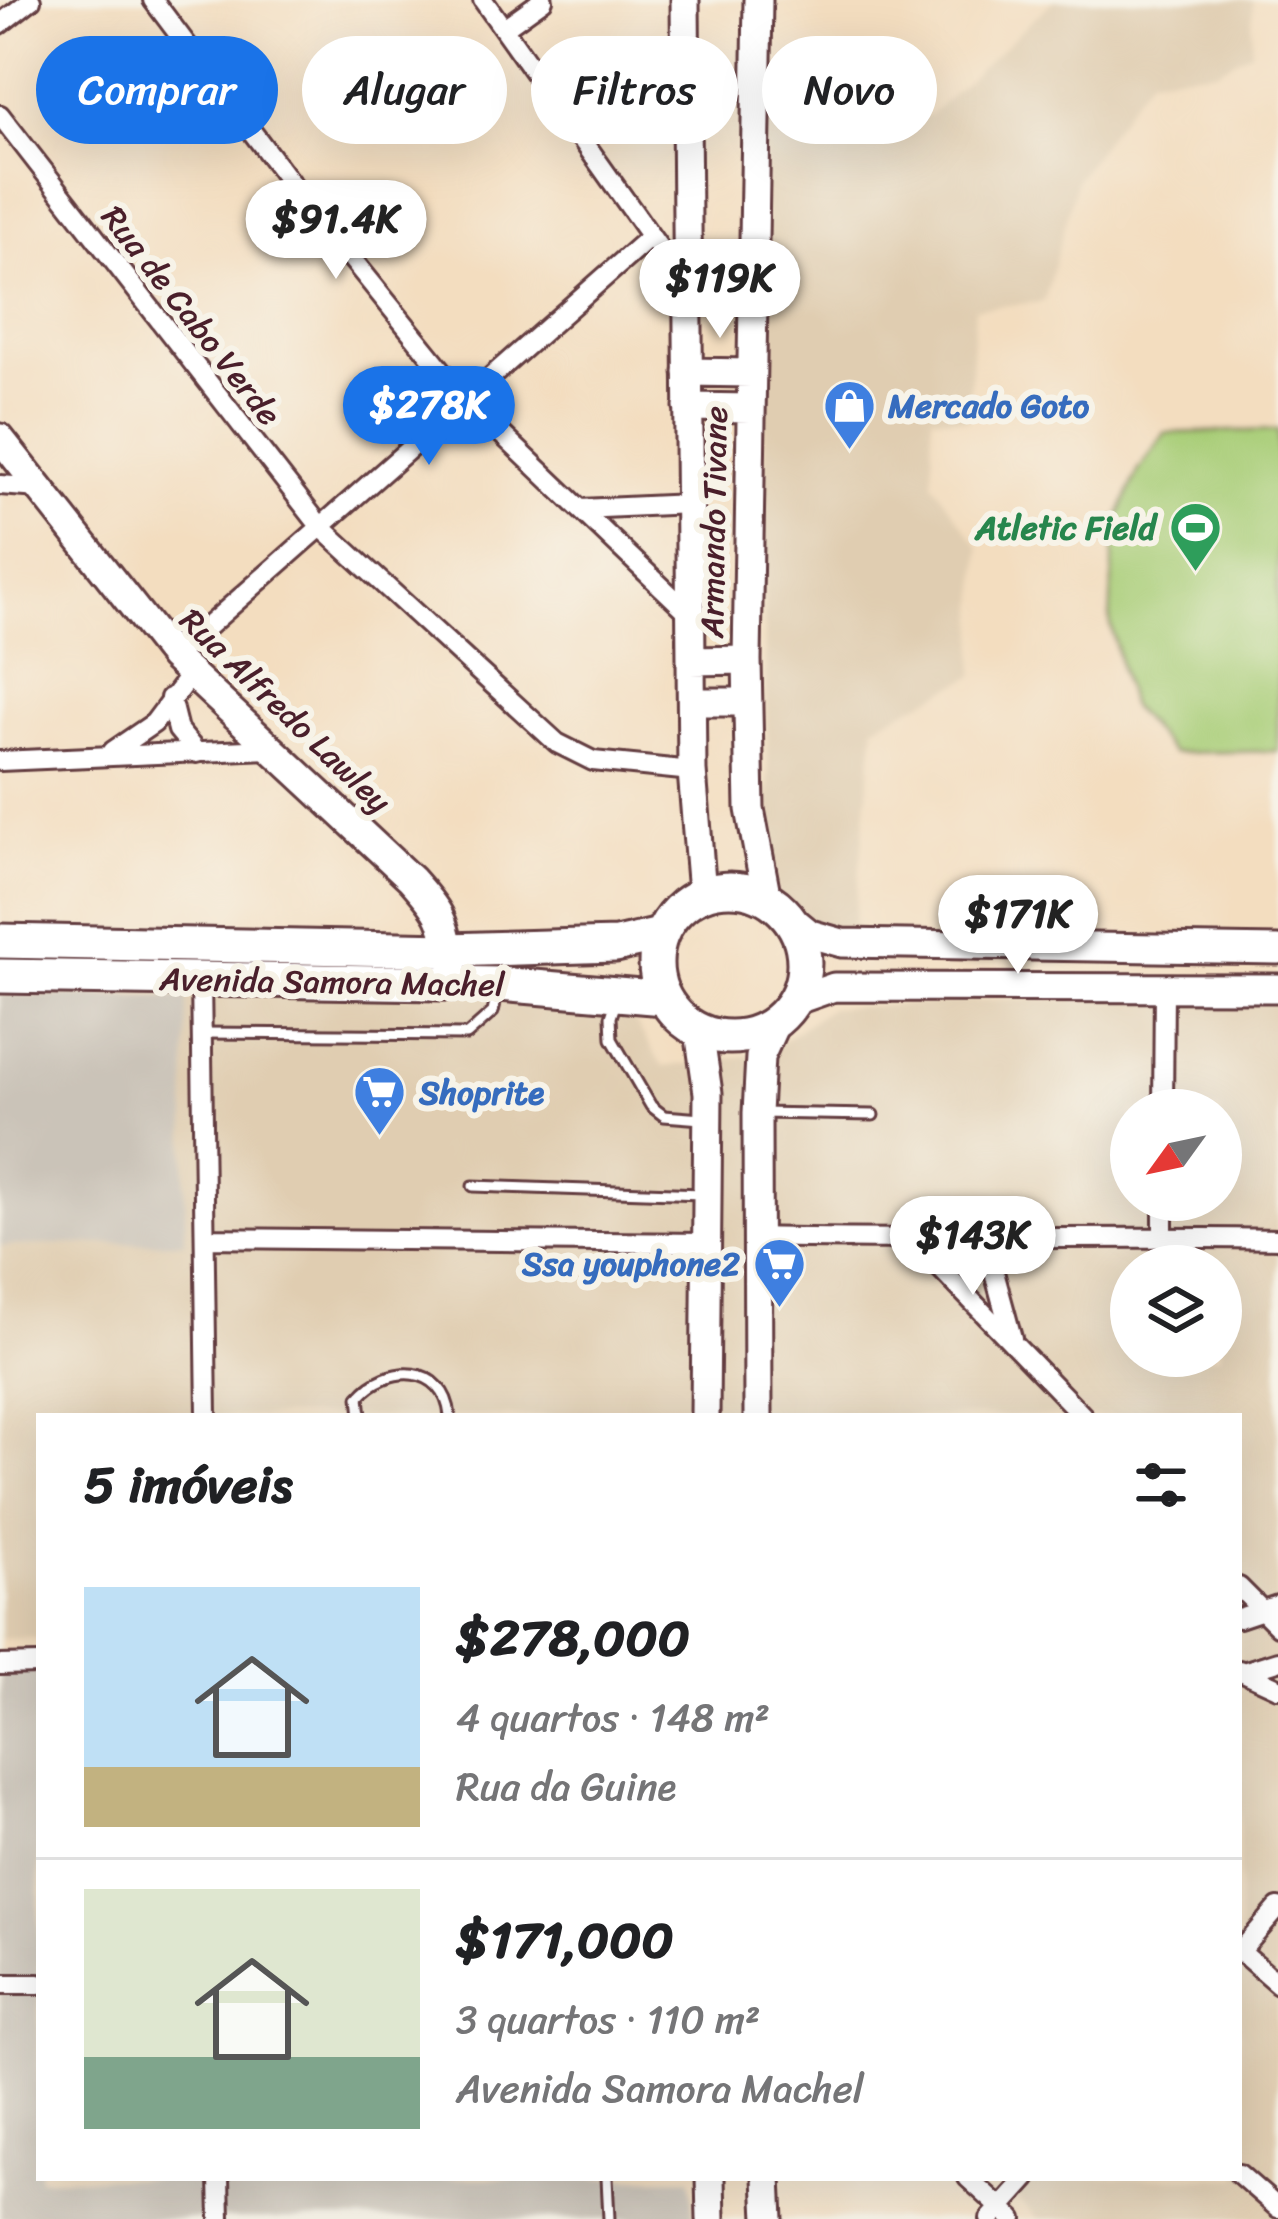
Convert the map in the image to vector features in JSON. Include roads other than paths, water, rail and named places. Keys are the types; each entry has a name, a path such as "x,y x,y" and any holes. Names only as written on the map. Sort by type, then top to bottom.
{"highway":[{"path":"748,890 778,908 800,939 805,965 785,1011 744,1036 726,1038 699,1031 678,1017 664,998 655,964 660,935 677,910 702,893 748,890"},
{"name":"Avenida Samora Machel","path":"0,941 200,978 291,963 449,950 616,945 660,935"},
{"name":"Avenida Samora Machel","path":"0,976 95,960 291,963 457,983 664,998"}],"street":[{"path":"0,24 31,0"},
{"path":"153,0 292,184 466,400 691,615"},
{"path":"482,0 531,67"},
{"path":"504,28 543,0"},
{"name":"Armando Tivane","path":"685,0 686,36"},
{"name":"Armando Tivane","path":"758,0 750,809 778,908"},
{"name":"Rua de Cabo Verde","path":"0,116 320,526 557,743 593,761 692,770"},
{"path":"585,144 686,286"},
{"name":"Armando Tivane","path":"686,144 692,770 702,893"},
{"path":"109,753 154,723 170,698 181,666 320,526 650,237"},
{"path":"688,372 752,373"},
{"path":"688,407 752,408"},
{"name":"Rua Alfredo Lawley","path":"0,438 181,666 411,879 446,925 457,983"},
{"path":"0,485 39,488"},
{"path":"580,509 690,504"},
{"path":"692,661 748,660"},
{"path":"170,698 178,730 197,753"},
{"path":"693,702 748,702"},
{"path":"0,761 269,749"},
{"path":"778,908 810,934 842,943 1278,950"},
{"path":"200,978 208,1413"},
{"path":"758,1413 760,1057 785,1011 834,987 1278,988"},
{"path":"1163,1089 1164,987"},
{"path":"699,1031 708,1094 705,1413"},
{"path":"1162,1221 1162,1236"},
{"path":"758,1237 915,1242 1162,1236 1278,1239"},
{"path":"205,1238 705,1243"},
{"path":"985,1239 1014,1343"},
{"path":"915,1242 1080,1413"},
{"path":"704,1316 758,1310"},
{"path":"1242,1589 1270,1606 1278,1626"},
{"path":"1242,1617 1270,1606"},
{"path":"1242,1669 1278,1661"},
{"path":"0,1665 36,1664"},
{"path":"1242,1670 1278,1688"},
{"path":"1242,1950 1278,1908"},
{"path":"1242,1954 1278,1984"},
{"path":"0,1984 36,1984"},
{"path":"1242,2177 1278,2208"},
{"path":"219,2181 220,2219"},
{"path":"710,2181 711,2219"},
{"path":"767,2181 769,2219"},
{"path":"971,2181 1001,2215 1025,2181"}],"lane":[{"path":"202,1034 467,1035 494,1012 499,984"},
{"path":"620,993 611,1017 612,1039 651,1106 664,1116 707,1120"},
{"path":"757,1113 874,1115"},
{"path":"473,1186 706,1194"},
{"path":"361,1413 359,1397 370,1384 387,1376 422,1375 440,1385 450,1413"},
{"path":"607,2181 608,2219"}],"place":[{"name":"Mercado Goto","path":"849,451"},
{"name":"Atletic Field","path":"1195,573"},
{"name":"Shoprite","path":"380,1138"},
{"name":"Ssa youphone2","path":"779,1309"}]}
